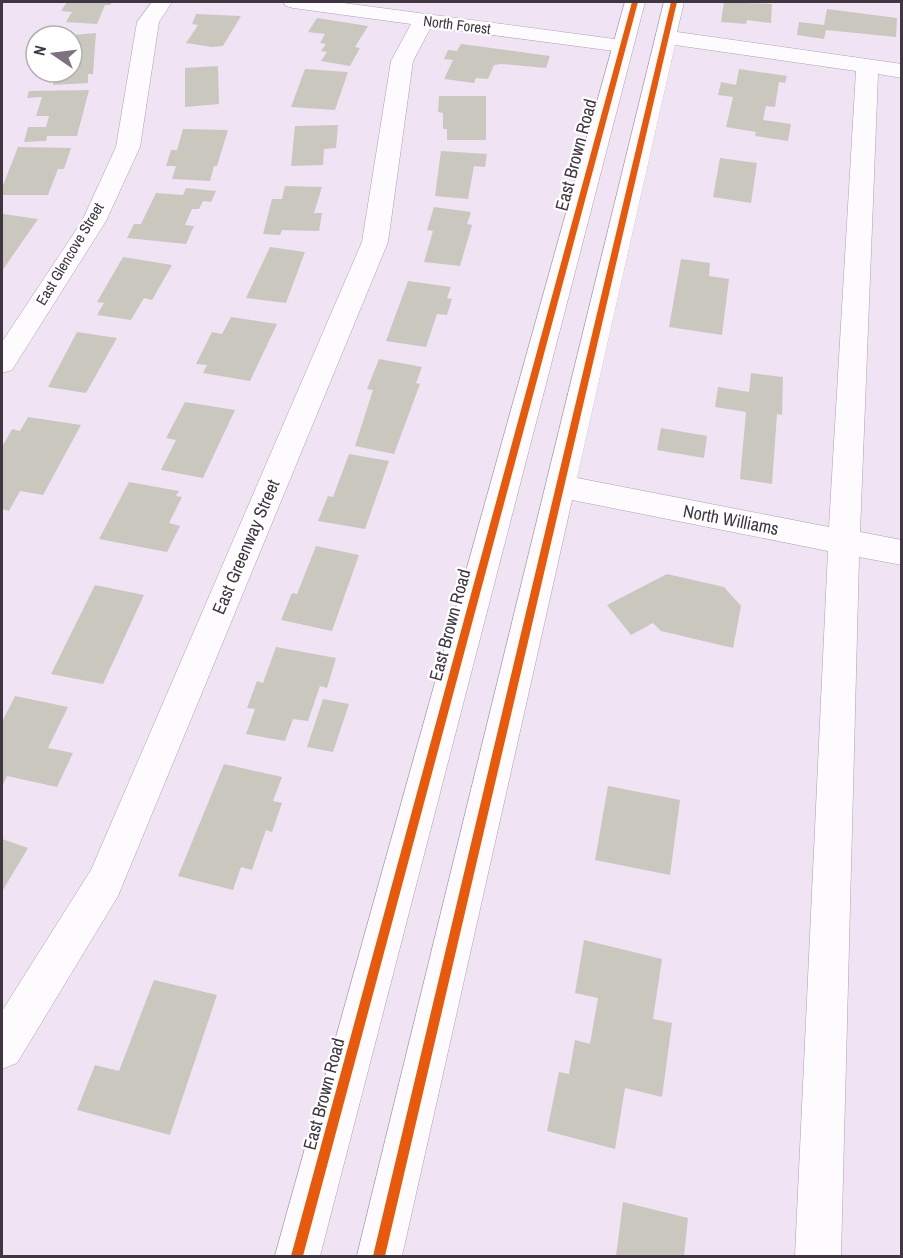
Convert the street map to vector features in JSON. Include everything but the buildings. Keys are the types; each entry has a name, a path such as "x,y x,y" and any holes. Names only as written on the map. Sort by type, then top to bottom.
{"street":[{"name":"East Glencove Street","path":"2,363 94,221 128,147 148,22 162,2"},
{"name":"North Forest","path":"293,2 622,46"},
{"name":"East Brown Road","path":"297,1257 635,2"},
{"path":"379,1257 674,2"},
{"name":"East Greenway Street","path":"2,1048 105,883 375,242 402,61 423,21"},
{"path":"665,37 902,71"},
{"path":"818,1257 844,542 867,67"},
{"name":"North Williams","path":"560,486 902,554"}],"cycle path":[{"path":"297,1256 635,2"},
{"path":"379,1256 674,2"}]}
